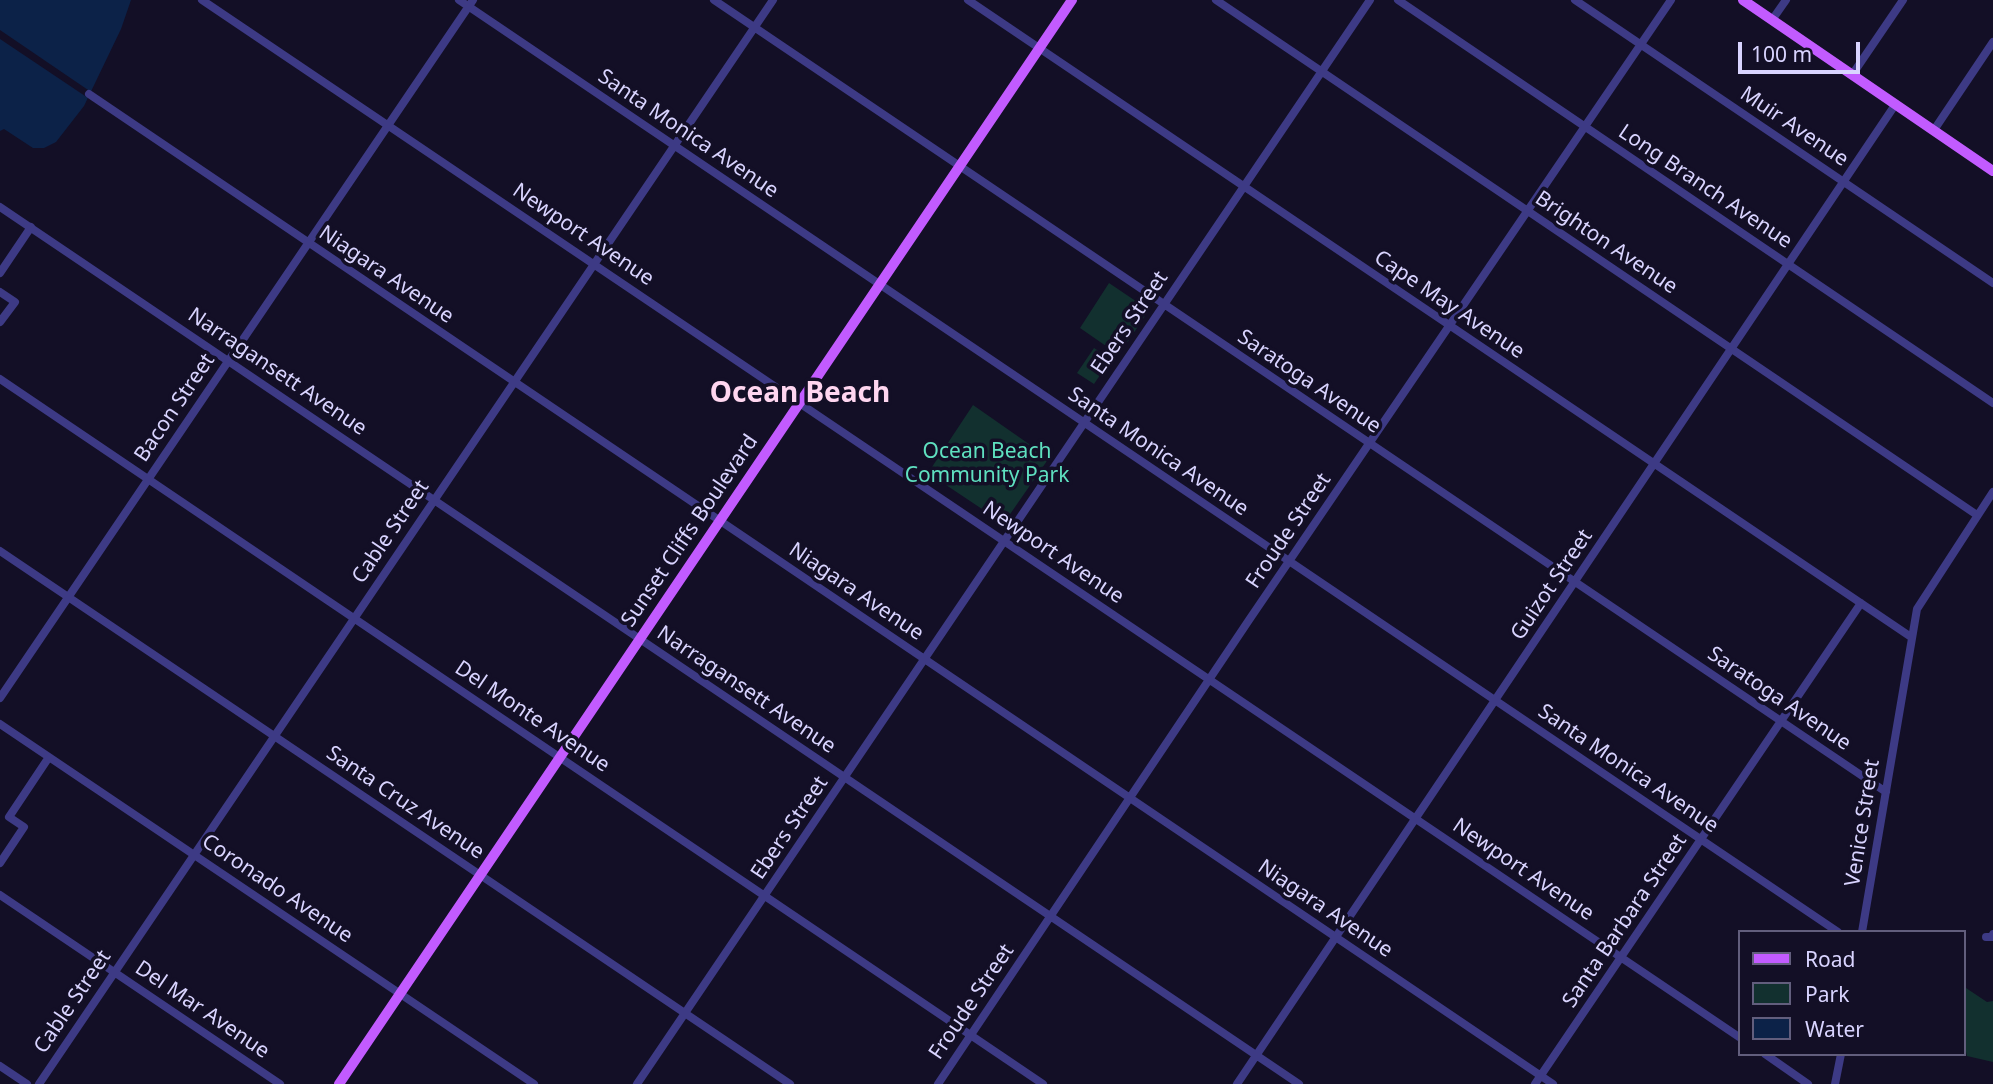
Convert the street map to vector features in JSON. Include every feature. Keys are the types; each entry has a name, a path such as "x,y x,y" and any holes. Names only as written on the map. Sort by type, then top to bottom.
{"main road":[{"name":"Sunset Cliffs Boulevard","path":"339,1084 1072,0"},
{"path":"1744,0 1993,171"}],"street":[{"name":"Santa Monica Avenue","path":"459,0 471,3 880,285 1835,930"},
{"name":"Saratoga Avenue","path":"713,0 1886,792"},
{"name":"Cable Street","path":"39,1084 773,0"},
{"name":"Cape May Avenue","path":"968,0 1911,636"},
{"name":"Brighton Avenue","path":"1216,0 1977,515"},
{"name":"Ebers Street","path":"637,1084 1370,0"},
{"name":"Long Branch Avenue","path":"1398,0 1993,402"},
{"name":"Muir Avenue","path":"1575,0 1993,284"},
{"name":"Froude Street","path":"938,1084 1671,0"},
{"path":"1772,20 1786,0"},
{"path":"1852,75 1903,0"},
{"name":"Newport Avenue","path":"205,2 1738,1036"},
{"name":"Bacon Street","path":"0,698 471,3"},
{"path":"1934,130 1993,42"},
{"name":"Niagara Avenue","path":"89,94 1553,1084"},
{"name":"Guizot Street","path":"1237,1084 1895,104"},
{"name":"Narragansett Avenue","path":"0,207 1299,1084"},
{"path":"0,273 32,227"},
{"path":"0,292 15,302 0,322"},
{"name":"Del Monte Avenue","path":"0,379 1043,1084"},
{"name":"Venice Street","path":"1862,930 1919,602 1993,492"},
{"name":"Santa Cruz Avenue","path":"0,551 790,1084"},
{"name":"Santa Barbara Street","path":"1535,1084 1861,603"},
{"name":"Coronado Avenue","path":"0,724 534,1084"},
{"path":"0,863 24,827 9,817 49,757"},
{"name":"Del Mar Avenue","path":"0,895 280,1084"},
{"path":"1768,1056 1808,1084"},
{"path":"1835,1084 1841,1056"},
{"path":"0,1066 27,1084"}],"green space":[{"path":"1109,283 1149,310 1119,355 1080,328"},
{"path":"1094,348 1111,359 1094,384 1077,373"},
{"name":"Ocean Beach Community Park","path":"973,405 1049,458 1006,520 1000,521 928,473"},
{"path":"1965,988 1987,1002 1993,1001 1993,1062 1967,1056"}],"water":[{"path":"0,0 131,0 121,29 84,106 56,142 44,148 33,148 4,129 0,131"}],"pier":[{"path":"0,30 94,94 91,100 0,39"}],"district":[{"name":"Ocean Beach","path":"800,394"}]}
